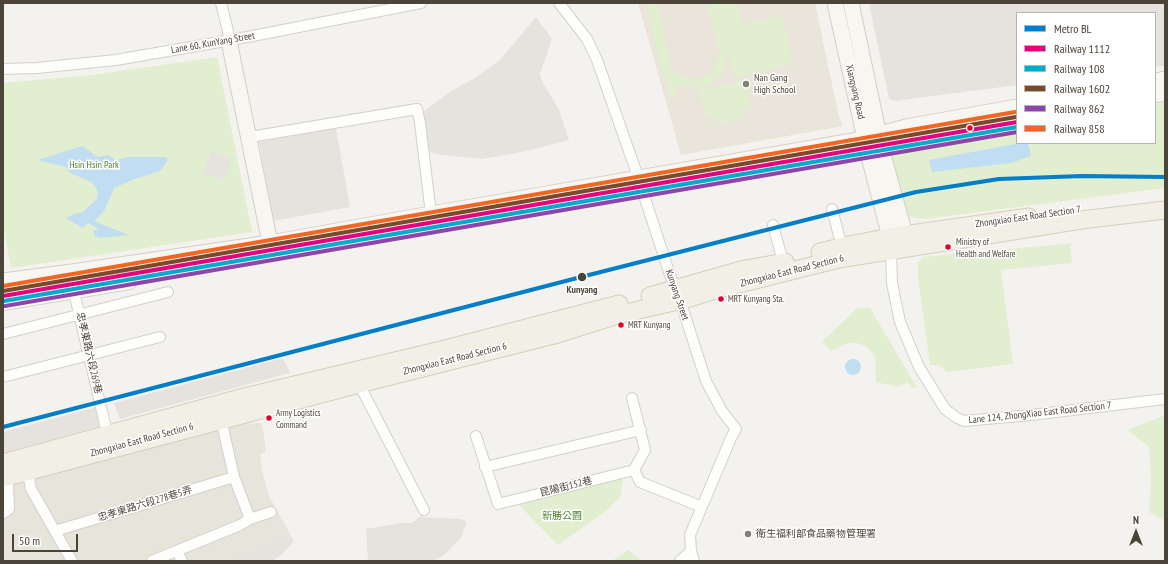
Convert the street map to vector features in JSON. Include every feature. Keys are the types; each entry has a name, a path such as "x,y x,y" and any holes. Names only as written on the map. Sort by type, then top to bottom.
{"main road":[{"name":"Zhongxiao East Road Section 7","path":"899,242 1165,199"},
{"name":"Zhongxiao East Road Section 7","path":"899,242 1165,210"},
{"name":"Zhongxiao East Road Section 6","path":"26,464 221,420 558,334 618,315 745,269 783,262 842,246 899,242"},
{"name":"Zhongxiao East Road Section 6","path":"4,473 107,433 244,397 503,334 678,294 690,298 899,242"}],"street":[{"path":"221,3 228,31 270,243"},
{"name":"Lane 60, KunYang Street","path":"3,69 37,68 116,60 229,41 421,3"},
{"name":"Kunyang Street","path":"559,3 587,39 597,60 678,294 694,345 712,393 722,412 736,428 690,535 691,551 694,561"},
{"name":"Xiangyang Road","path":"835,3 873,140 899,242"},
{"name":"Xiangyang Road","path":"851,3 873,140"},
{"path":"3,305 73,282 270,243 431,214 639,183 757,168 873,140 906,127 1016,106"},
{"path":"256,136 417,109 423,144 431,214"},
{"path":"873,140 908,137 1016,118"},
{"path":"3,292 73,282 639,183"},
{"path":"832,209 842,246"},
{"path":"773,225 783,262"},
{"name":"Lane 124, ZhongXiao East Road Section 7","path":"899,242 892,282 900,322 919,367 945,409 957,418 964,421 1165,400"},
{"path":"3,281 130,284"},
{"name":"忠孝東路六段269巷","path":"73,282 107,433"},
{"path":"3,334 168,292"},
{"path":"3,377 160,337"},
{"path":"359,384 424,510"},
{"path":"632,398 646,450 634,470 640,482 702,507"},
{"path":"221,420 234,477 250,519"},
{"path":"476,436 485,467 641,430"},
{"path":"26,464 31,489 72,561"},
{"name":"昆陽街152巷","path":"485,467 498,504 634,470"},
{"path":"3,513 9,510 8,483 4,473"},
{"name":"忠孝東路六段278巷5弄","path":"55,531 234,477"},
{"path":"152,561 250,519 272,512"},
{"path":"177,551 182,561"},
{"path":"680,561 691,551"}],"shaded area":[{"name":"Nan Gang High School","path":"638,3 815,3 838,113 843,126 681,155"},
{"path":"869,3 1165,3 1165,66 1156,67 1156,12 1016,12 1016,85 895,101 889,99"},
{"path":"536,17 552,39 540,74 542,81 559,110 569,140 522,152 482,159 442,155 429,152 423,112 451,91 475,78 500,60"},
{"path":"336,128 350,207 273,221 259,142"},
{"path":"211,151 232,159 224,180 203,173"},
{"path":"283,358 290,373 120,419 114,403"},
{"path":"97,407 101,426 3,453 3,432"},
{"path":"262,423 266,451 260,454 262,471 269,496 294,541 280,556 272,561 3,561 3,485 236,424"},
{"path":"419,517 461,519 467,522 461,538 444,555 433,561 368,561 366,529 401,523 412,523"},
{"path":"285,538 294,541 280,556 272,561 233,561 232,558 252,555"}],"green space":[{"path":"645,3 658,3 671,69 676,74 685,78 699,79 712,72 720,55 707,3 738,3 743,24 782,15 793,64 734,78 728,52 723,72 714,82 704,87 693,89 683,88 674,83 677,96 670,98"},
{"name":"Hsin Hsin Park","path":"217,57 252,232 11,268 3,226 3,83 92,75"},
{"path":"744,81 750,107 743,108 745,118 718,124 716,116 706,118 700,90"},
{"path":"1165,102 1165,188 925,219 910,217 904,210 891,154 891,149 894,145 1016,125 1016,144 1156,144 1156,104"},
{"path":"1074,243 1070,246 1072,263 1001,270 1013,364 947,372 939,365 930,365 918,278 918,263 923,257"},
{"path":"857,308 870,308 917,388 912,388 908,382 898,387 876,382 875,357 867,347 857,343 848,343 831,351 822,342"},
{"path":"1165,415 1165,521 1149,512 1151,477 1149,447 1128,430"},
{"name":"新勝公園","path":"623,477 621,496 607,510 558,545 519,505"},
{"path":"628,550 643,561 612,561"}],"water":[{"path":"1016,144 1028,144 1031,156 1011,163 932,172 929,160"},
{"path":"82,146 98,157 108,155 116,160 128,157 166,157 168,160 160,171 132,180 114,188 104,211 94,221 129,235 100,238 95,236 93,231 99,229 88,223 83,228 66,218 83,212 97,199 98,191 92,182 70,173 66,167 38,160"},
{"path":"850,359 856,359 861,364 859,373 856,375 850,375 845,370 845,364"}],"metro line":[{"name":"BL","path":"3,427 916,192 999,179 1082,176 1165,177"}],"rail line":[{"name":"858","path":"3,286 1015,112"},
{"name":"1602","path":"3,291 1016,117"},
{"name":"1112","path":"3,296 1016,122"},
{"name":"108","path":"4,301 1016,127"},
{"name":"862","path":"5,306 1016,132"}],"place":[{"name":"Nan Gang High School","path":"746,84"},
{"name":"Ministry of Health and Welfare","path":"948,247"},
{"name":"Kunyang","path":"582,277"},
{"name":"MRT Kunyang Sta.","path":"721,299"},
{"name":"MRT Kunyang","path":"621,325"},
{"name":"Army Logistics Command","path":"269,418"},
{"name":"衛生福利部食品藥物管理署","path":"748,534"}]}
